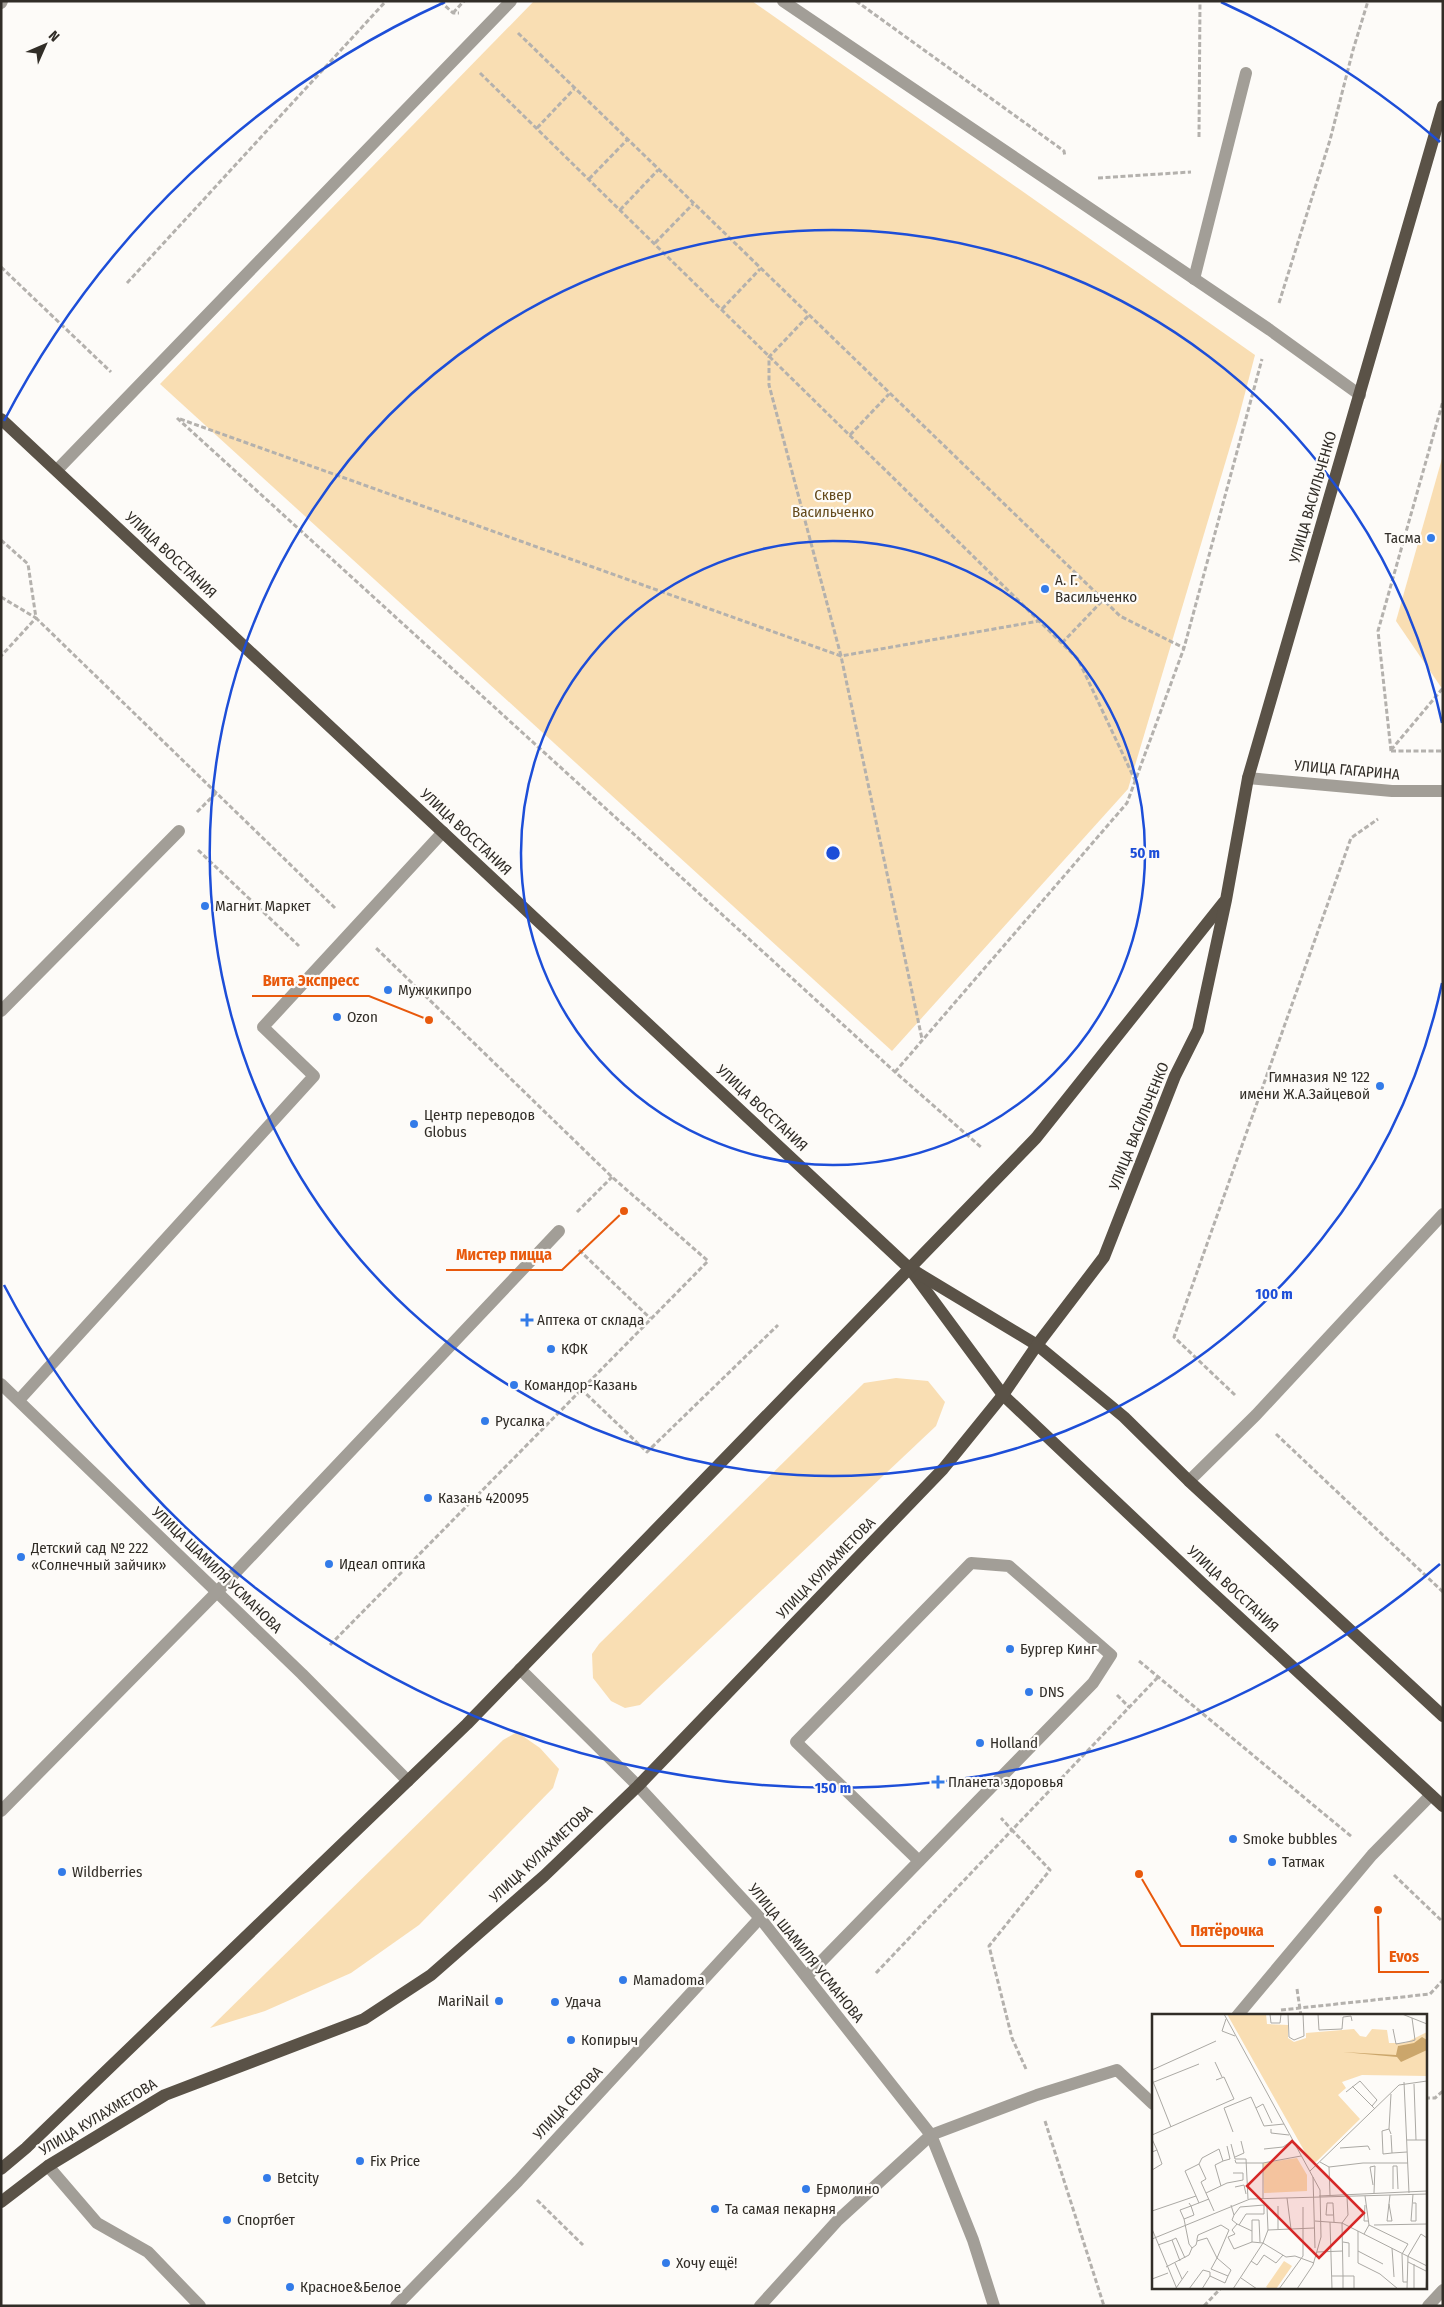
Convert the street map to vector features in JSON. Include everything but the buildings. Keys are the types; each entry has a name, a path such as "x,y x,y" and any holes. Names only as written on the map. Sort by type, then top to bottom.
{"main road":[{"name":"УЛИЦА ВАСИЛЬЧЕНКО","path":"1037,1345 1104,1257 1175,1076 1198,1030 1226,900 1248,778 1443,106"},
{"name":"УЛИЦА ВОССТАНИЯ","path":"1,419 910,1268 1003,1395 1202,1584 1443,1806"},
{"name":"УЛИЦА ВАСИЛЬЧЕНКО","path":"910,1268 1036,1138 1226,900"},
{"name":"УЛИЦА ВОССТАНИЯ","path":"910,1268 1037,1345 1124,1417 1189,1481 1443,1716"},
{"name":"УЛИЦА КУЛАХМЕТОВА","path":"1,2169 26,2148 408,1782 910,1268"},
{"path":"1003,1395 1037,1345"},
{"name":"УЛИЦА КУЛАХМЕТОВА","path":"1,2202 48,2166 164,2095 364,2019 431,1975 544,1876 638,1786 943,1469 1003,1395"}],"street":[{"path":"57,470 511,1"},
{"path":"783,1 1270,330 1360,395"},
{"path":"1194,279 1246,73"},
{"name":"УЛИЦА ГАГАРИНА","path":"1248,778 1392,791 1443,791"},
{"path":"1,1011 179,831"},
{"path":"19,1400 314,1076 263,1027 443,832"},
{"path":"1189,1481 1256,1415 1443,1214"},
{"path":"1,1811 217,1592 559,1231"},
{"name":"УЛИЦА ШАМИЛЯ УСМАНОВА","path":"1,1384 217,1592 408,1782"},
{"path":"807,1976 918,1860 1093,1683 1111,1655 1009,1566 971,1563 796,1742 918,1860"},
{"name":"УЛИЦА ШАМИЛЯ УСМАНОВА","path":"520,1669 638,1786 760,1918 930,2135 973,2240 994,2306"},
{"path":"1239,2014 1372,1855 1431,1795"},
{"name":"УЛИЦА СЕРОВА","path":"396,2306 518,2181 760,1918"},
{"path":"760,2306 838,2220 930,2135 1037,2095 1117,2070 1152,2103"},
{"path":"48,2166 96,2223 148,2252 200,2306"},
{"path":"1428,2306 1443,2290"}],"path":[{"path":"127,282 386,1"},
{"path":"453,13 464,1"},
{"path":"856,1 1064,151 1065,161"},
{"path":"1199,143 1200,1"},
{"path":"895,1072 1127,803 1184,648 1270,330 1330,140 1353,50 1368,1"},
{"path":"511,26 692,204 1120,616 1184,648"},
{"path":"488,80 1078,659 1135,780"},
{"path":"537,128 574,89"},
{"path":"589,179 627,140"},
{"path":"620,210 658,170"},
{"path":"1096,178 1198,171"},
{"path":"655,243 692,204"},
{"path":"1,267 112,372"},
{"path":"722,309 760,268"},
{"path":"808,316 769,357 769,385 840,656 922,1040"},
{"path":"850,435 889,394"},
{"path":"1391,751 1378,631 1443,401"},
{"path":"982,1148 895,1072 177,418 840,656 1039,621"},
{"path":"1,597 36,618 1,656"},
{"path":"1062,643 1103,600"},
{"path":"1391,751 1443,688"},
{"path":"1391,751 1443,751"},
{"path":"200,809 216,793"},
{"path":"1382,816 1351,838 1174,1337 1443,1592"},
{"path":"179,831 319,966"},
{"path":"612,1177 559,1231 650,1318"},
{"path":"330,1645 650,1318 708,1262"},
{"path":"581,1389 647,1452 778,1325"},
{"path":"1136,1658 1372,1855 1443,1922"},
{"path":"876,1973 1159,1676"},
{"path":"982,1796 1050,1870 989,1946 1012,2038 1037,2095 1104,2306"},
{"path":"1247,2014 1430,1994 1443,1980"},
{"path":"1426,2098 1435,2098 1443,2091"},
{"path":"518,2181 583,2245"},
{"path":"1204,2306 1219,2290"}],"green space":[{"name":"Сквер Васильченко","path":"534,1 752,1 1255,355 1238,420 1128,789 892,1051 160,384"},
{"name":"Тасма","path":"1443,455 1443,690 1396,621"},
{"path":"896,1378 928,1381 945,1402 936,1426 640,1705 625,1708 611,1701 593,1678 592,1654 599,1644 864,1383"},
{"path":"517,1732 540,1748 559,1769 553,1788 419,1925 351,1973 265,2011 210,2028 503,1740"}],"place":[{"name":"Тасма","path":"1431,538"},
{"name":"А. Г. Васильченко","path":"1045,589"},
{"name":"Магнит Маркет","path":"205,906"},
{"name":"Мужикипро","path":"388,990"},
{"name":"Ozon","path":"337,1017"},
{"name":"Вита Экспресс","path":"429,1020"},
{"name":"Гимназия № 122 имени Ж.А.Зайцевой","path":"1380,1086"},
{"name":"Центр переводов Globus","path":"414,1124"},
{"name":"Мистер пицца","path":"624,1211"},
{"name":"Аптека от склада","path":"527,1320"},
{"name":"КФК","path":"551,1349"},
{"name":"Командор-Казань","path":"514,1385"},
{"name":"Русалка","path":"485,1421"},
{"name":"Казань 420095","path":"428,1498"},
{"name":"Детский сад № 222 «Солнечный зайчик»","path":"21,1557"},
{"name":"Идеал оптика","path":"329,1564"},
{"name":"Бургер Кинг","path":"1010,1649"},
{"name":"DNS","path":"1029,1692"},
{"name":"Holland","path":"980,1743"},
{"name":"Планета здоровья","path":"938,1782"},
{"name":"Smoke bubbles","path":"1233,1839"},
{"name":"Татмак","path":"1272,1862"},
{"name":"Wildberries","path":"62,1872"},
{"name":"Пятёрочка","path":"1139,1874"},
{"name":"Evos","path":"1378,1910"},
{"name":"Mamadoma","path":"623,1980"},
{"name":"MariNail","path":"499,2001"},
{"name":"Удача","path":"555,2002"},
{"name":"Копирыч","path":"571,2040"},
{"name":"Fix Price","path":"360,2161"},
{"name":"Betcity","path":"267,2178"},
{"name":"Ермолино","path":"806,2189"},
{"name":"Та самая пекарня","path":"715,2209"},
{"name":"Спортбет","path":"227,2220"},
{"name":"Хочу ещё!","path":"666,2263"},
{"name":"Красное&Белое","path":"290,2287"}]}
